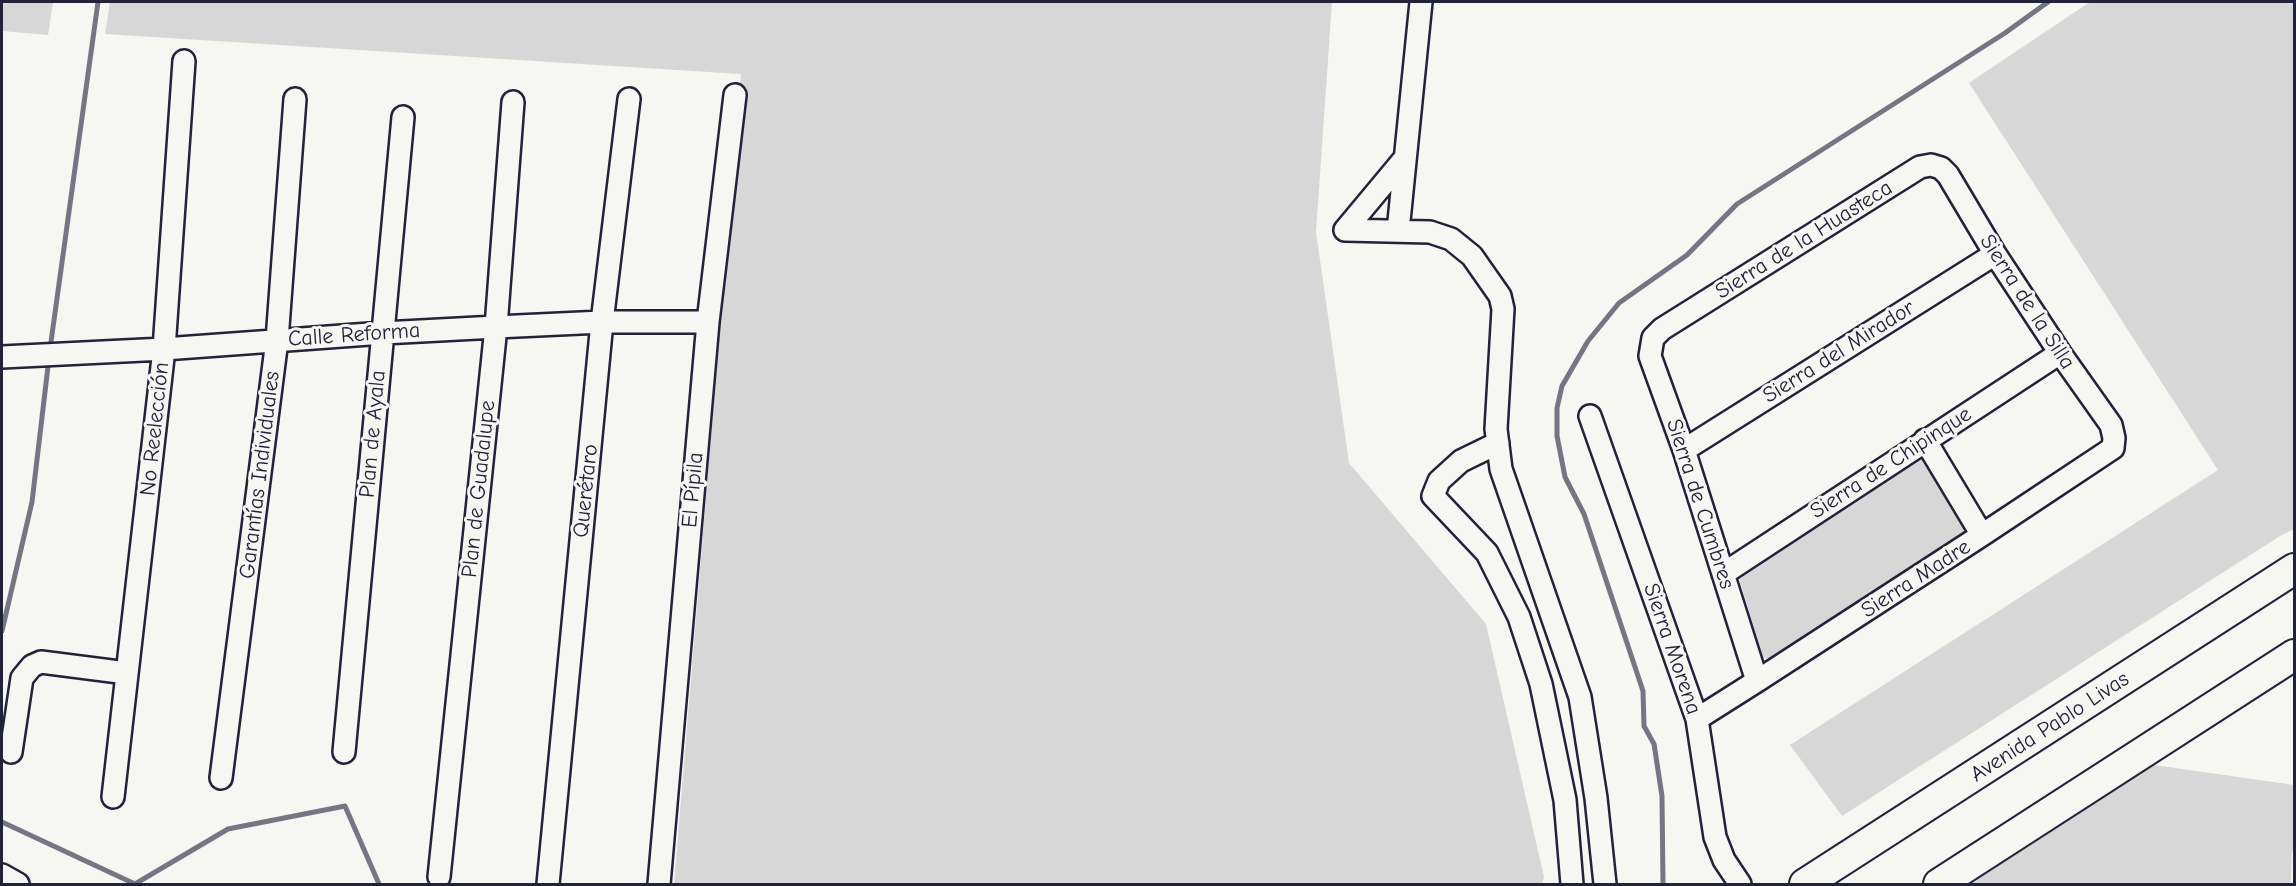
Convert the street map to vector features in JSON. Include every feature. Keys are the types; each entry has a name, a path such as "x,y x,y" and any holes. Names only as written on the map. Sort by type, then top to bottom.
{"main road":[{"name":"Avenida Pablo Livas","path":"1805,885 2295,569"},
{"path":"1939,885 2295,655"}],"street":[{"path":"1398,231 1421,2"},
{"name":"No Reelección","path":"113,797 164,349 184,61"},
{"name":"El Pípila","path":"659,885 708,322 735,95"},
{"name":"Garantías Individuales","path":"221,778 277,340 295,99"},
{"name":"Querétaro","path":"548,885 602,322 629,99"},
{"name":"Plan de Guadalupe","path":"439,876 496,327 513,102"},
{"name":"Plan de Ayala","path":"344,752 404,117"},
{"path":"1405,158 1345,230 1430,232 1451,239 1472,256 1500,296 1503,309 1496,429 1502,469 1580,697 1596,798 1605,885"},
{"name":"Sierra de la Huasteca","path":"1662,329 1920,167 1931,165 1941,168 1948,175"},
{"name":"Sierra de la Silla","path":"1948,175 1995,254 2111,426"},
{"name":"Sierra del Mirador","path":"1684,450 1995,254"},
{"name":"Calle Reforma","path":"2,357 164,349 496,327 602,322 708,322"},
{"name":"Sierra de Cumbres","path":"1662,329 1653,338 1650,356 1684,450 1757,681"},
{"name":"Sierra de Chipinque","path":"1723,574 2060,353"},
{"name":"Sierra Morena","path":"1590,416 1697,719 1715,837 1724,860 1740,885"},
{"name":"Sierra Madre","path":"1697,719 1982,536 2113,448 2114,438 2111,426"},
{"path":"1925,440 1982,536"},
{"path":"1498,442 1461,461 1439,481 1433,496 1487,553 1519,617 1541,684 1565,800 1572,885"},
{"path":"11,752 22,678 32,666 41,662 127,673"},
{"path":"2,874 18,885"}],"shaded area":[{"path":"2,2 53,2 48,35 2,31"},
{"path":"110,2 1332,2 1316,232 1349,463 1486,624 1544,877 1542,884 674,884 741,74 105,34"},
{"path":"2090,2 2294,2 2294,529 1842,816 1790,745 2218,470 1969,83"},
{"path":"1911,457 1922,459 1939,475 1966,520 1966,539 1789,649 1772,658 1763,658 1738,575"},
{"path":"2147,764 2294,785 2294,846 2291,884 1961,884"}],"waterway":[{"path":"50,349 98,2"},
{"path":"1663,884 1662,796 1654,744 1644,726 1643,691 1584,514 1565,477 1557,436 1557,408 1562,386 1588,341 1619,303 1687,255 1737,204 2005,33 2048,2"},
{"path":"2,631 32,502 49,358"},
{"path":"2,822 135,884 228,829 345,806 379,884"}]}
